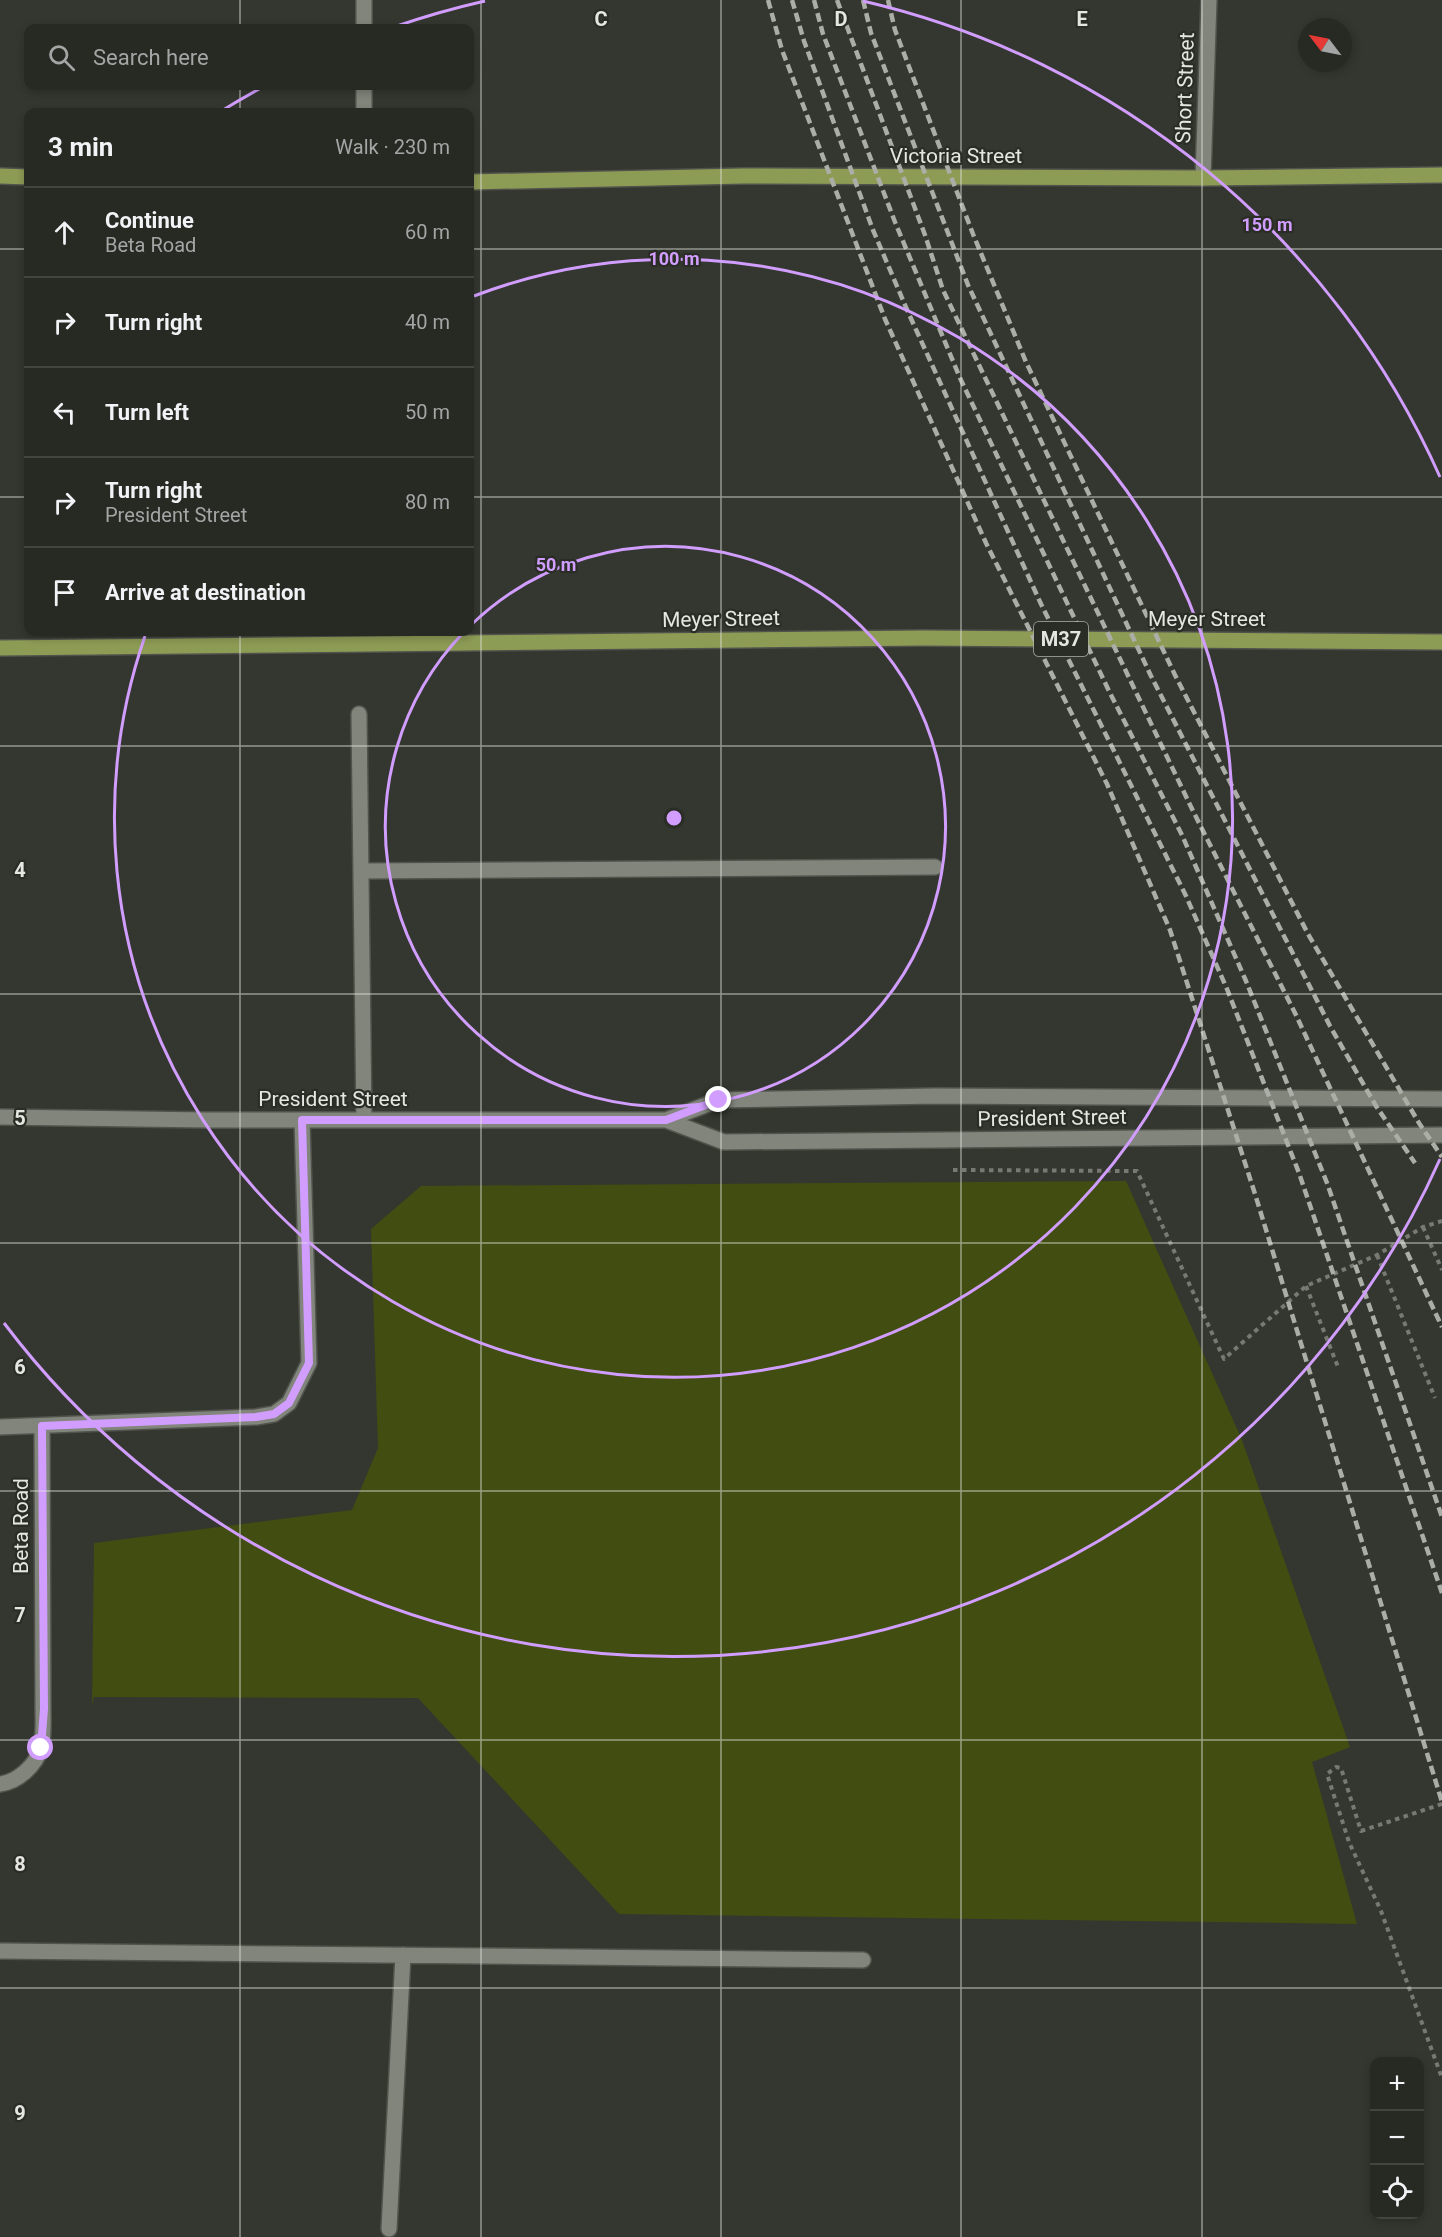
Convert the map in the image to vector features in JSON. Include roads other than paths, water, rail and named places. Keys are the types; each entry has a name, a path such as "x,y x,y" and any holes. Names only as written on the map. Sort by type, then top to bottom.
{"main road":[{"name":"Victoria Street","path":"474,182 743,176 1203,178 1442,175"},
{"path":"0,176 24,177"},
{"name":"Meyer Street","path":"0,648 911,638 1442,642"}],"street":[{"path":"364,0 364,24"},
{"name":"Short Street","path":"1203,178 1209,0"},
{"path":"364,90 364,108"},
{"path":"359,714 364,1120"},
{"path":"361,871 935,867"},
{"name":"President Street","path":"0,1117 666,1120 719,1100 935,1095 1442,1099"},
{"path":"0,1427 256,1417 274,1414 289,1403 309,1363 302,1120"},
{"name":"President Street","path":"666,1120 724,1142 1442,1134"},
{"name":"Beta Road","path":"0,1784 11,1783 27,1770 41,1748 44,1709 42,1426"},
{"path":"0,1951 863,1960"},
{"path":"389,2229 403,1955"}],"railway":[{"path":"768,0 782,50 885,319 986,543 1107,784 1170,930 1255,1194 1442,1802"},
{"path":"792,0 804,41 873,230 908,312 1041,604 1186,896 1227,989 1299,1173 1442,1593"},
{"path":"814,0 823,34 895,222 960,378 1109,691 1182,835 1246,981 1327,1183 1442,1517"},
{"path":"837,0 925,235 943,290 1193,811 1295,1013 1442,1327"},
{"path":"863,0 871,33 968,285 1151,676 1330,1026 1376,1106 1415,1163"},
{"path":"888,0 895,30 973,234 1026,362 1175,675 1308,934 1419,1123 1442,1157"}]}
